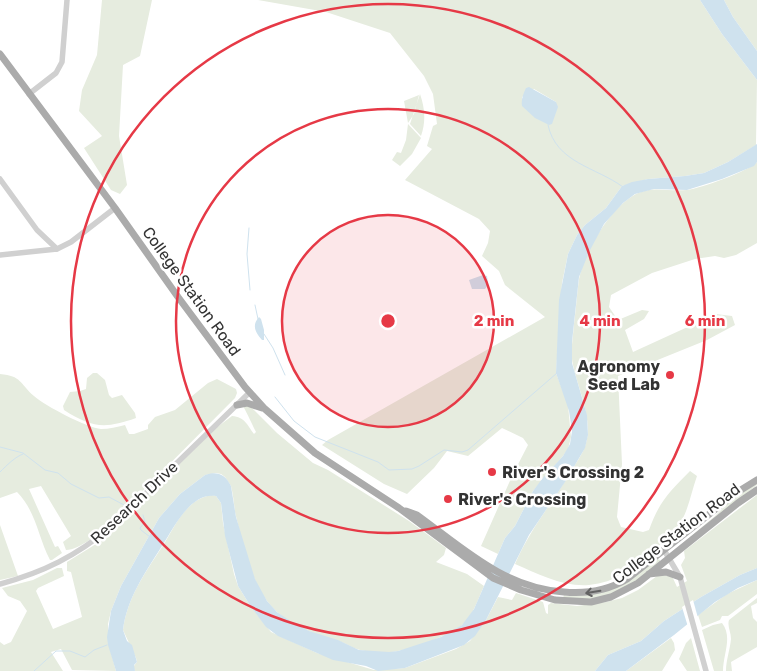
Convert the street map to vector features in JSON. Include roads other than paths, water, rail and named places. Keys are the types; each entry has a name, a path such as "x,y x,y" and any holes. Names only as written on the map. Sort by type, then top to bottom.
{"main road":[{"name":"College Station Road","path":"0,54 115,208 178,297 265,409 315,453 399,508 417,515 474,562 522,587 555,600 590,602 611,597 622,593 648,574 757,490"},
{"path":"236,405 247,403 265,409"},
{"name":"College Station Road","path":"522,587 580,593 601,591 618,584 627,579 736,493 757,480"},
{"path":"648,574 666,572 680,577"}],"street":[{"path":"29,94 55,74 62,62 67,0"},
{"path":"0,178 37,230 57,249"},
{"path":"0,255 57,249 70,242 115,208"},
{"name":"Research Drive","path":"0,584 48,568 94,542 250,392"},
{"path":"664,550 680,577 706,671"}],"water":[{"path":"700,0 724,0 733,17 757,51 757,80 722,34"},
{"path":"529,87 556,102 558,107 552,124 549,125 535,118 522,106 524,92"},
{"path":"757,144 757,162 754,166 687,190 654,189 635,194 623,203 604,224 589,252 579,277 572,342 572,363 587,415 588,435 585,448 565,482 529,535 486,620 475,636 464,645 405,668 378,671 366,666 333,660 278,636 266,627 238,586 225,536 221,503 216,496 207,496 191,505 184,513 138,586 128,607 123,630 127,641 132,645 137,662 134,665 135,671 116,671 107,637 111,611 121,586 159,518 180,494 209,474 220,474 231,486 236,517 255,579 267,601 277,612 292,622 309,631 338,640 359,650 389,652 398,651 441,637 462,625 474,609 505,538 515,526 533,491 563,456 570,444 572,431 569,411 556,373 559,300 568,254 577,235 585,225 606,208 622,186 648,179 704,173 728,162"},
{"path":"483,275 487,276 486,288 472,289 469,280"},
{"path":"259,317 264,330 264,340 262,340 255,329 255,323"},
{"path":"757,568 757,580 738,588 715,602 626,671 595,671 608,655 641,641 664,621 701,597 740,575"}],"waterway":[{"path":"548,125 552,138 568,156 623,187"},
{"path":"249,228 247,254 250,290"},
{"path":"255,305 258,319"},
{"path":"264,334 273,348 285,375"},
{"path":"275,397 294,421 315,437 378,462 389,470 412,469 444,450 462,452 468,450 557,373"},
{"path":"0,447 23,453 45,470 58,473 71,484 99,498 109,497 124,505"},
{"path":"0,472 14,459 23,454"},
{"path":"143,515 145,522 140,528 150,537"},
{"path":"34,671 56,651 70,651 85,657 94,650 107,645"}],"place":[{"name":"Agronomy Seed Lab","path":"670,375"},
{"name":"River's Crossing 2","path":"492,472"},
{"name":"River's Crossing","path":"448,499"}]}
